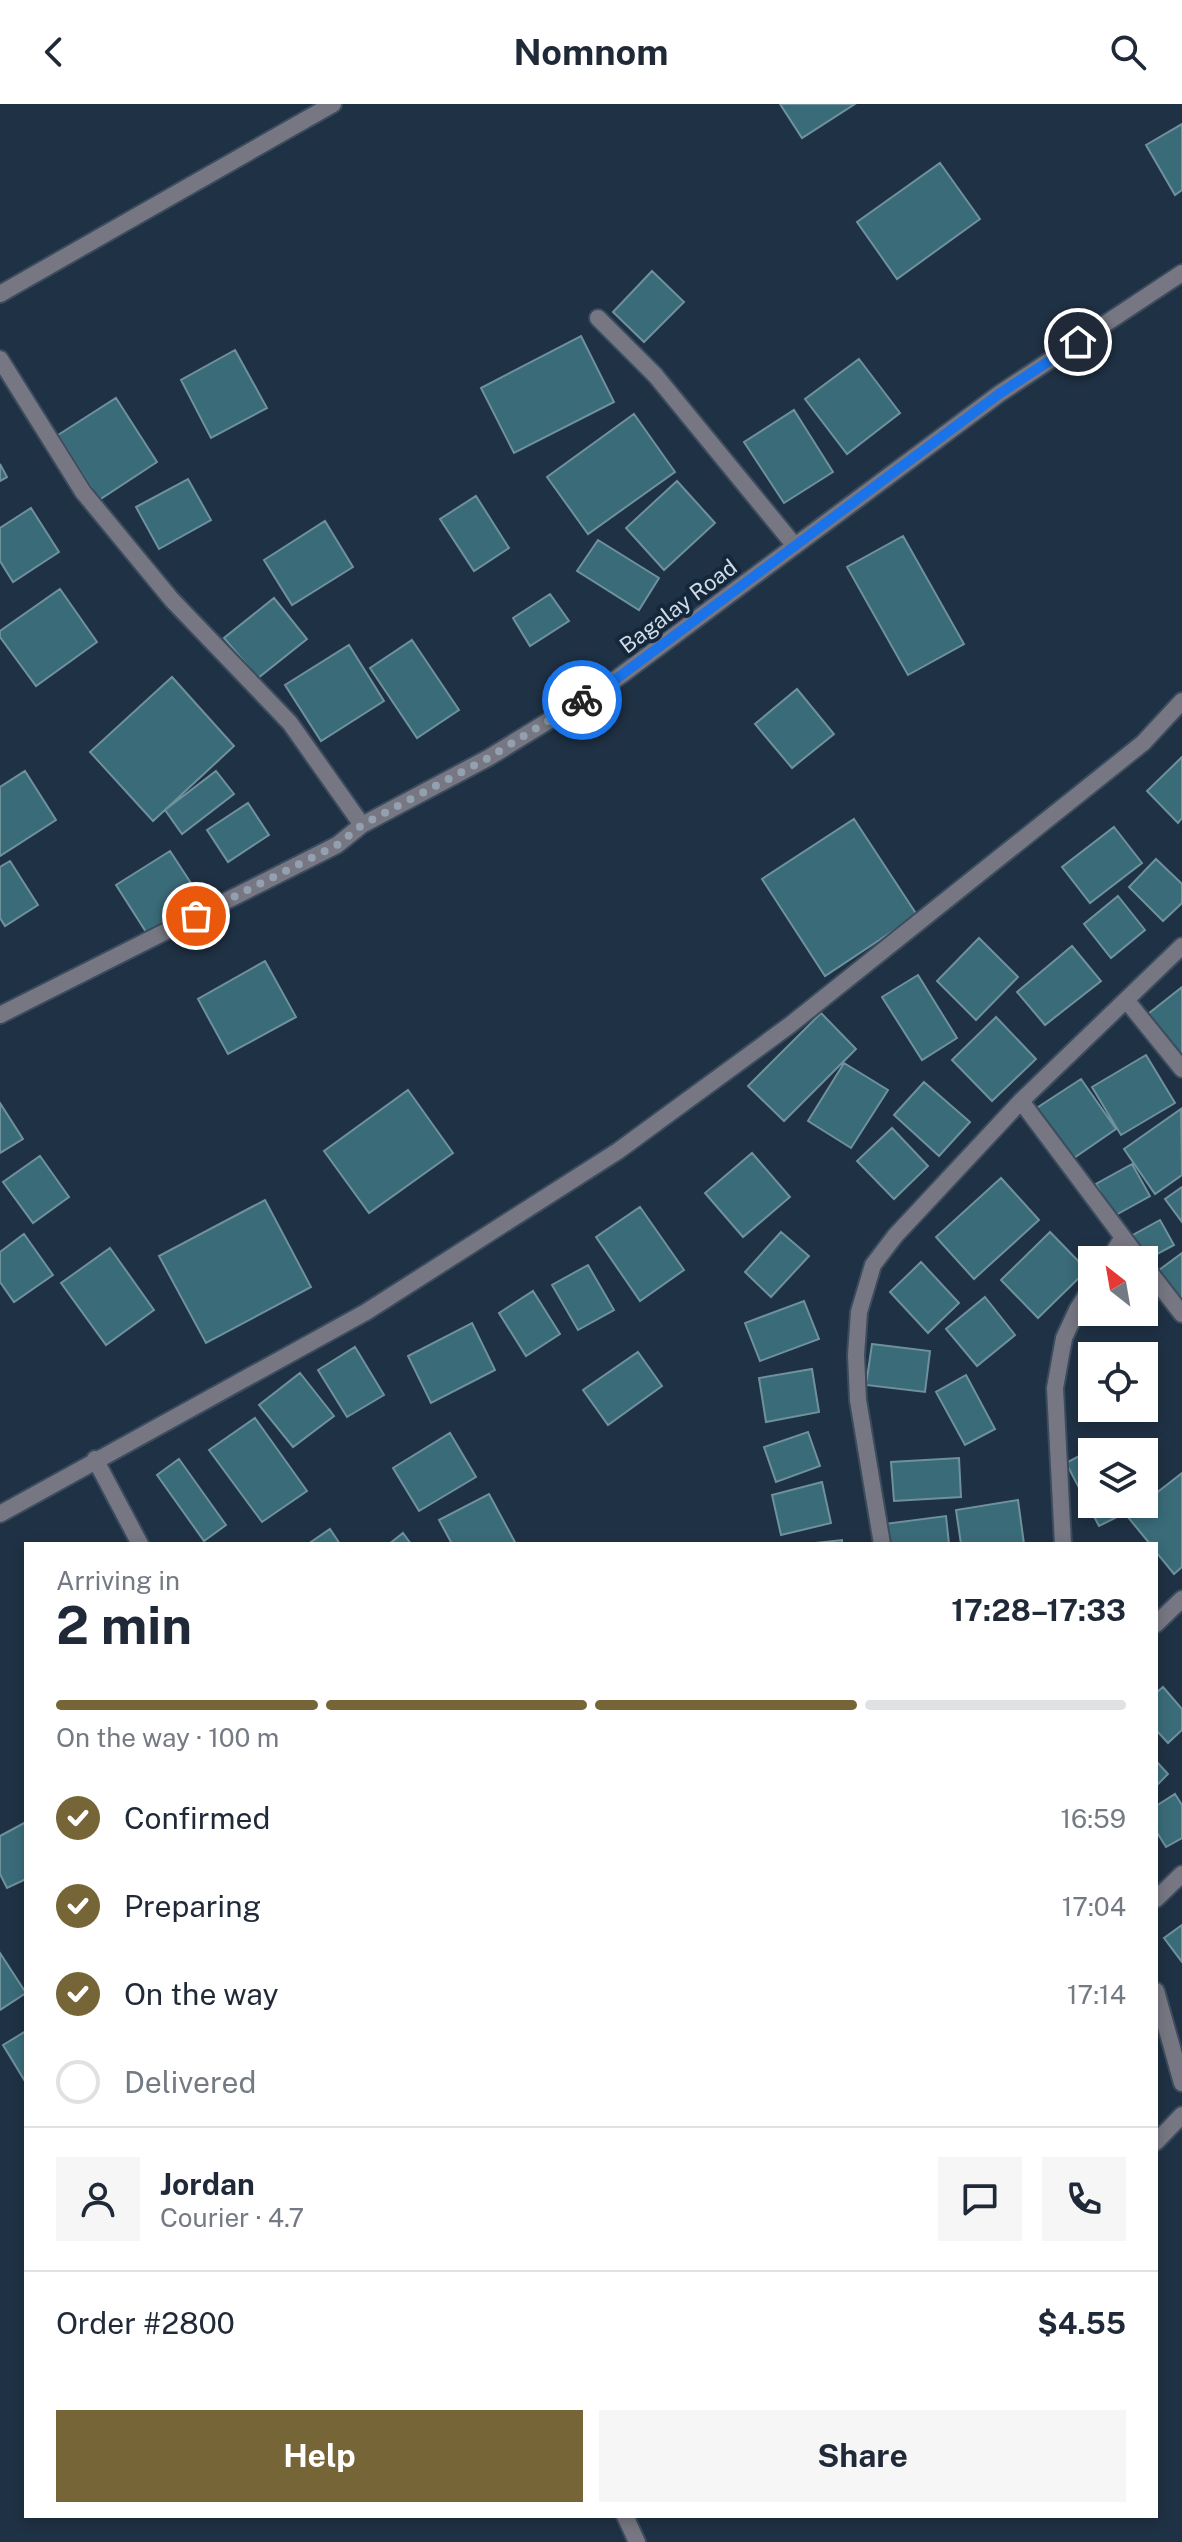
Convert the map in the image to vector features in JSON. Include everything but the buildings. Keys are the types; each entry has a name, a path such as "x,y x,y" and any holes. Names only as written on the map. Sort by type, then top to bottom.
{"street":[{"path":"0,294 333,104"},
{"name":"Bagalay Road","path":"0,1015 337,845 362,825 488,758 612,682 999,394 1182,273"},
{"path":"598,318 655,375 795,546"},
{"path":"0,359 83,492 172,600 290,723 362,825"},
{"path":"0,1514 366,1312 618,1151 790,1025 1143,743 1182,701"},
{"path":"882,1542 858,1400 856,1355 859,1312 873,1265 895,1236 1021,1101 1182,946"},
{"path":"1127,1001 1182,1069"},
{"path":"1021,1101 1130,1246"},
{"path":"1118,1246 1123,1237"},
{"path":"1158,1283 1182,1314"},
{"path":"1063,1542 1055,1388 1064,1338 1078,1308"},
{"path":"95,1459 139,1542"},
{"path":"1158,1622 1182,1599"},
{"path":"1158,1897 1182,1874"},
{"path":"1158,1998 1182,2083"},
{"path":"1158,2140 1182,2115"},
{"path":"626,2518 637,2542"}],"way so far":[{"path":"196,916 337,845 362,825 488,758 582,700"}],"route":[{"path":"582,700 612,682 999,394 1078,342"}]}
